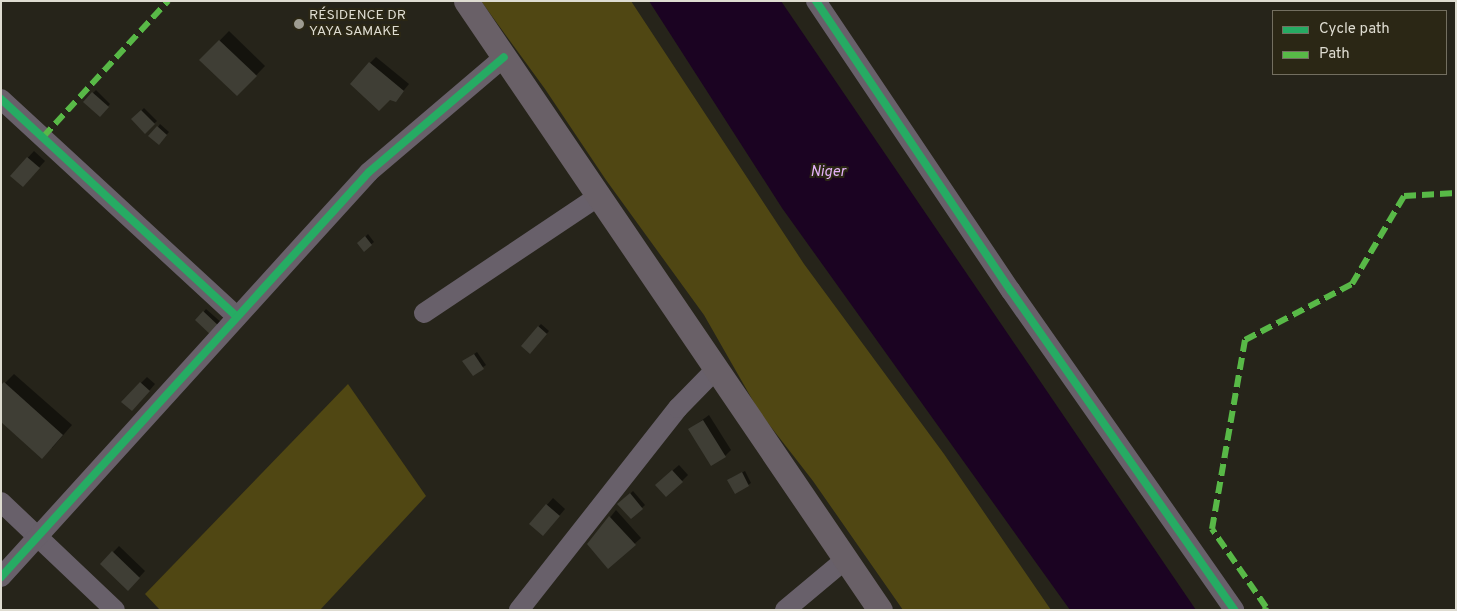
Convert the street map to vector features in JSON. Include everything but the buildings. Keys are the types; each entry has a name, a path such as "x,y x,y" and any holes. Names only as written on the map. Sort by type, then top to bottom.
{"main road":[{"path":"466,1 600,195 880,610"}],"street":[{"path":"816,1 1011,291 1234,610"},
{"path":"1,577 369,172 504,57"},
{"path":"1,99 237,317"},
{"path":"424,313 600,195"},
{"path":"519,610 678,408 716,368"},
{"path":"1,502 115,610"},
{"path":"785,610 846,559"}],"shaded area":[{"path":"481,1 631,1 804,264 944,454 1051,610 903,610 813,481 760,413 704,315 606,180 545,89"},
{"path":"348,384 426,496 320,610 160,610 145,594"}],"water":[{"name":"Niger","path":"649,1 781,1 1196,610 1070,610 782,208"}],"marked path":[{"path":"43,137 168,1"},
{"path":"1265,610 1266,607 1212,529 1245,340 1352,284 1404,196 1456,193"}],"cycle path":[{"path":"816,1 1011,291 1234,610"},
{"path":"1,577 369,172 504,57"},
{"path":"1,99 237,317"}],"place":[{"name":"RÉSIDENCE DR YAYA SAMAKE","path":"299,24"}]}
